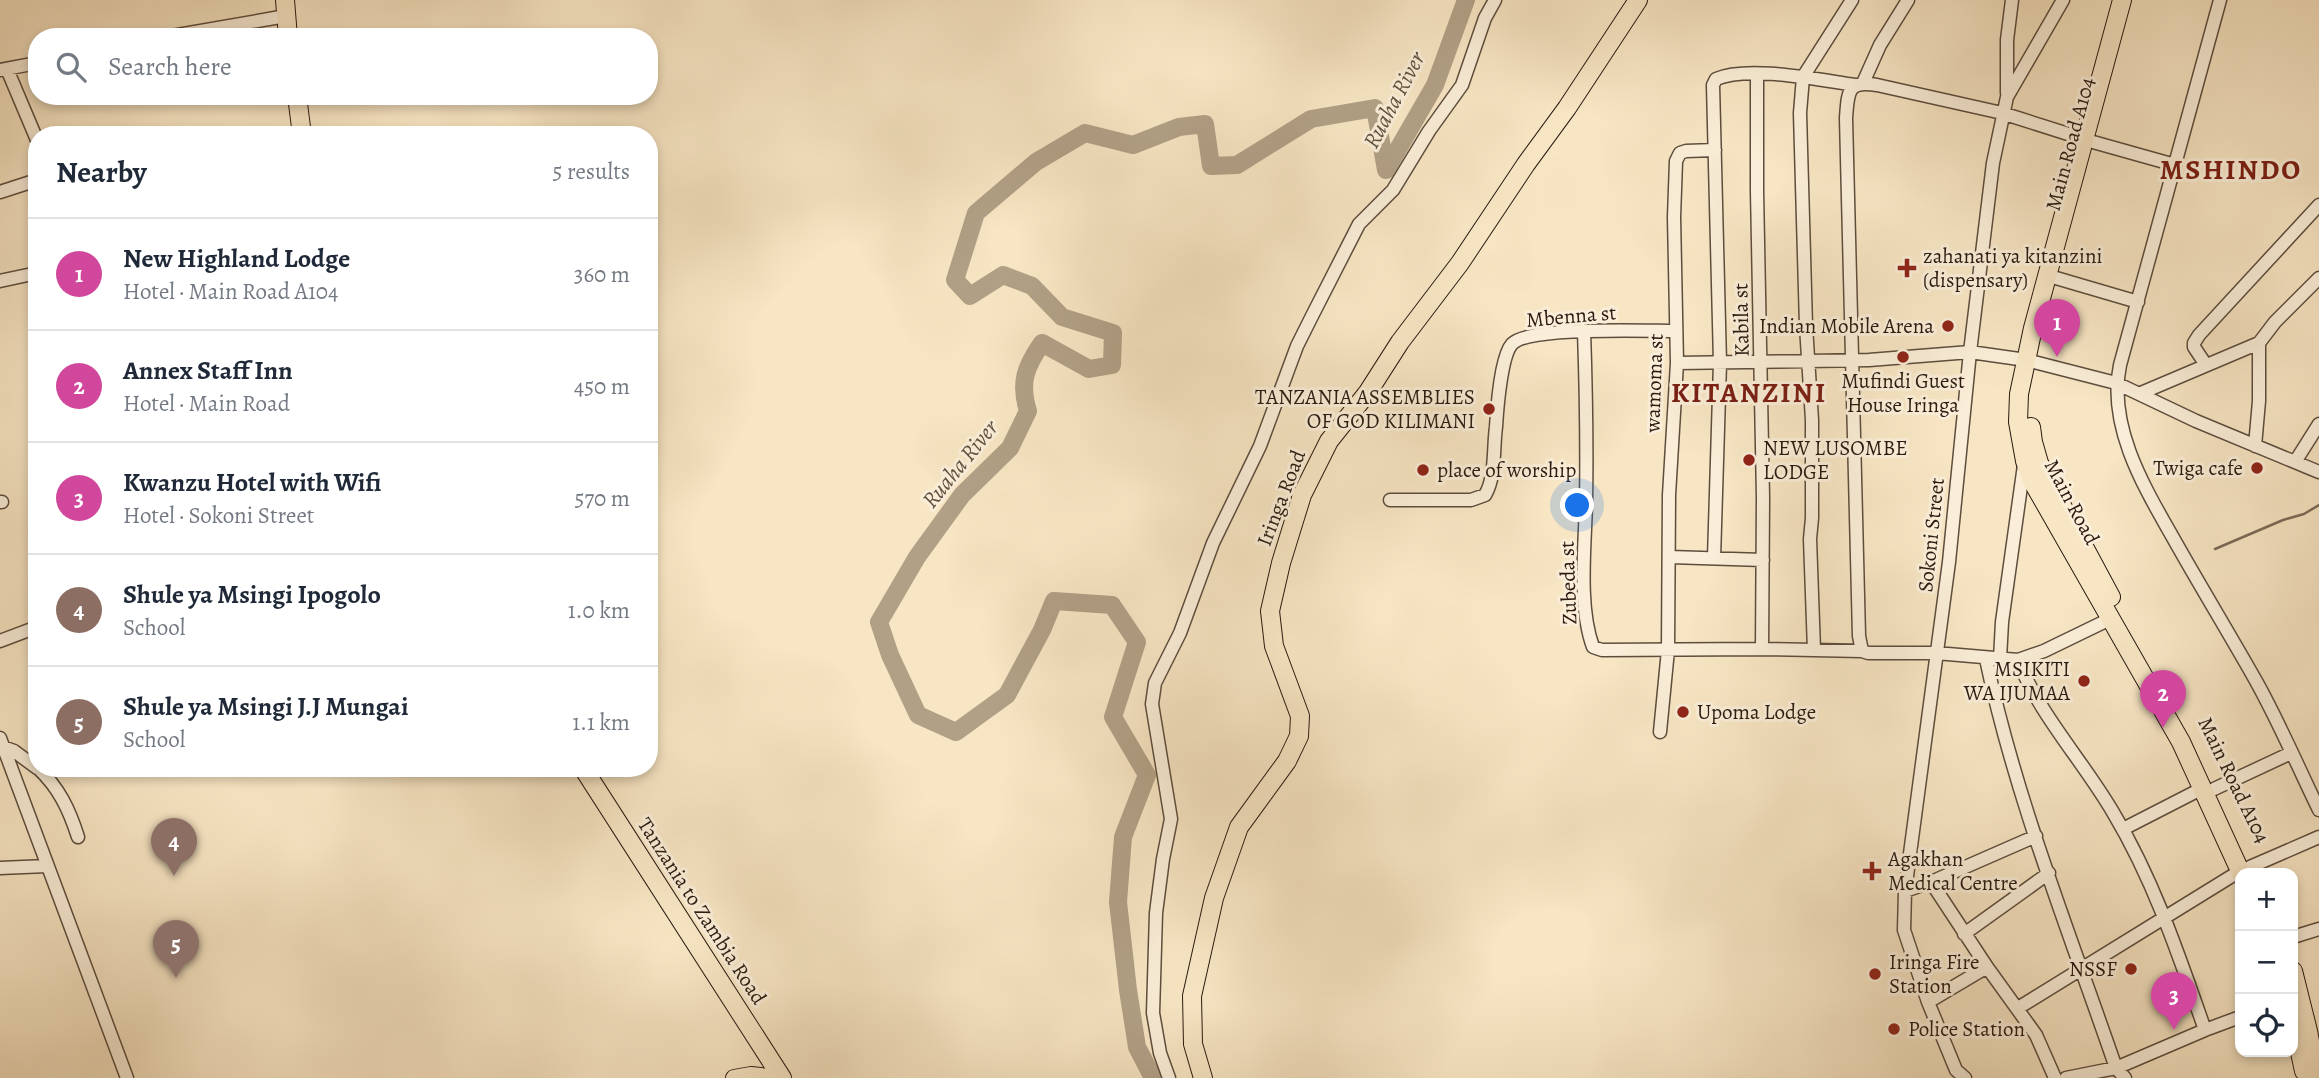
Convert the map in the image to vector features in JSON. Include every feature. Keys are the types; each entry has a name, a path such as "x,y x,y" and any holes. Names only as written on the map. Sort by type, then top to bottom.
{"highway":[{"name":"Iringa Road","path":"1203,1078 1193,1044 1192,996 1214,898 1239,827 1287,761 1299,736 1300,716 1275,646 1270,611 1302,495 1329,441 1460,263 1638,0"},
{"path":"2030,361 2122,0"},
{"name":"Main Road A104","path":"2133,0 2088,141 2077,210 2030,361 2033,442 2031,459 2187,733 2208,789"},
{"path":"286,8 287,28"},
{"path":"298,105 301,126"},
{"name":"Main Road","path":"2031,459 2031,479 2208,789 2245,868"},
{"name":"Tanzania to Zambia Road","path":"589,777 780,1078"},
{"path":"2298,991 2317,1078"},
{"path":"2298,1042 2306,1078"}],"main road":[{"path":"734,1078 751,1075 780,1078"}],"street":[{"path":"1169,1078 1160,1053 1153,1013 1156,913 1171,819 1152,704 1155,683 1180,633 1213,543 1260,446 1297,346 1316,307 1359,223 1393,190 1429,131 1462,85 1485,18 1495,0"},
{"path":"1814,650 1810,538 1812,420 1801,127 1803,77 1852,0"},
{"path":"1862,651 1857,587 1846,118 1849,92 1859,84 1908,0"},
{"path":"2007,97 2007,40 2012,0"},
{"name":"Sokoni Street","path":"1965,1078 1956,1070 1928,1002 1904,930 1905,891 1949,562 1986,212 2002,113 2007,97 2063,0"},
{"path":"2220,0 2116,383 2121,426 2146,489 2202,592 2258,684 2319,810"},
{"path":"203,28 286,8"},
{"path":"28,65 3,69 30,126"},
{"path":"1714,558 1720,363 1713,85 1716,79 1732,74 1758,74 1859,84 2002,113 2175,165"},
{"name":"Kabila st","path":"1758,74 1762,649"},
{"name":"wamoma st","path":"1660,732 1668,650 1669,495 1676,363 1676,161 1680,153 1686,151 1715,150"},
{"path":"0,192 28,183"},
{"path":"2206,365 2194,346 2196,339 2319,205"},
{"path":"0,281 28,275"},
{"path":"2056,278 2138,302"},
{"path":"2141,393 2259,343 2275,322 2319,278"},
{"name":"Mbenna st","path":"1390,500 1471,500 1485,495 1492,472 1498,400 1509,348 1517,339 1584,331 1675,331"},
{"name":"Zubeda st","path":"1584,331 1585,585 1593,647 1602,650 1762,649 1936,653 2018,660"},
{"path":"2255,446 2259,401 2259,343"},
{"path":"1676,363 1852,360 1970,352 2030,361 2116,383 2167,408 2319,472"},
{"path":"2295,463 2319,424"},
{"path":"2000,659 2006,589 2031,459"},
{"path":"1670,557 1763,560"},
{"path":"2110,619 2018,660 2032,690 2123,829 2165,916 2205,1030"},
{"path":"0,641 28,630"},
{"path":"1986,659 2012,765 2120,1073"},
{"path":"2,743 28,762"},
{"path":"2,743 6,773 47,866 127,1078"},
{"path":"2123,829 2291,752"},
{"path":"46,777 57,787 66,804 78,837"},
{"path":"1905,891 2036,836"},
{"path":"2252,868 2319,837"},
{"path":"0,868 47,866"},
{"path":"1964,934 2049,873"},
{"path":"2018,1008 2165,916 2235,877"},
{"path":"1931,882 1964,934 2036,1035 2055,1078"},
{"path":"2298,935 2319,929"},
{"path":"1928,1002 1987,967"},
{"path":"2066,1078 2120,1073 2205,1030 2235,1019"}],"waterway":[{"name":"Ruaha River","path":"1153,1078 1137,1047 1118,902 1123,837 1147,775 1113,717 1137,642 1112,605 1054,601 1042,630 1007,695 956,732 918,715 890,655 879,622 917,557 962,495 1010,448 1028,411 1024,383 1032,359 1042,343 1089,369 1112,365 1113,333 1062,317 1032,286 1003,275 970,296 955,280 976,213 1036,162 1085,133 1133,145 1179,127 1205,124 1211,166 1237,165 1311,119 1375,108 1386,170 1435,85 1466,0"},
{"path":"2215,549 2283,520 2304,514 2319,505"}],"place":[{"name":"zahanati ya kitanzini (dispensary)","path":"1907,268"},
{"name":"Indian Mobile Arena","path":"1948,326"},
{"name":"Mufindi Guest House Iringa","path":"1903,357"},
{"name":"New Highland Lodge","path":"2057,357"},
{"name":"TANZANIA ASSEMBLIES OF GOD KILIMANI","path":"1489,409"},
{"name":"NEW LUSOMBE LODGE","path":"1749,460"},
{"name":"Twiga cafe","path":"2257,468"},
{"name":"place of worship","path":"1423,470"},
{"name":"MSIKITI WA IJUMAA","path":"2084,681"},
{"name":"Upoma Lodge","path":"1683,712"},
{"name":"Annex Staff Inn","path":"2163,728"},
{"name":"Agakhan Medical Centre","path":"1872,871"},
{"name":"Shule ya Msingi Ipogolo","path":"174,876"},
{"name":"NSSF","path":"2131,969"},
{"name":"Iringa Fire Station","path":"1875,974"},
{"name":"Shule ya Msingi J.J Mungai","path":"176,978"},
{"name":"Police Station","path":"1894,1029"},
{"name":"Kwanzu Hotel with Wifi","path":"2174,1030"}],"district":[{"name":"MSHINDO","path":"2231,170"},
{"name":"KITANZINI","path":"1749,393"}]}
